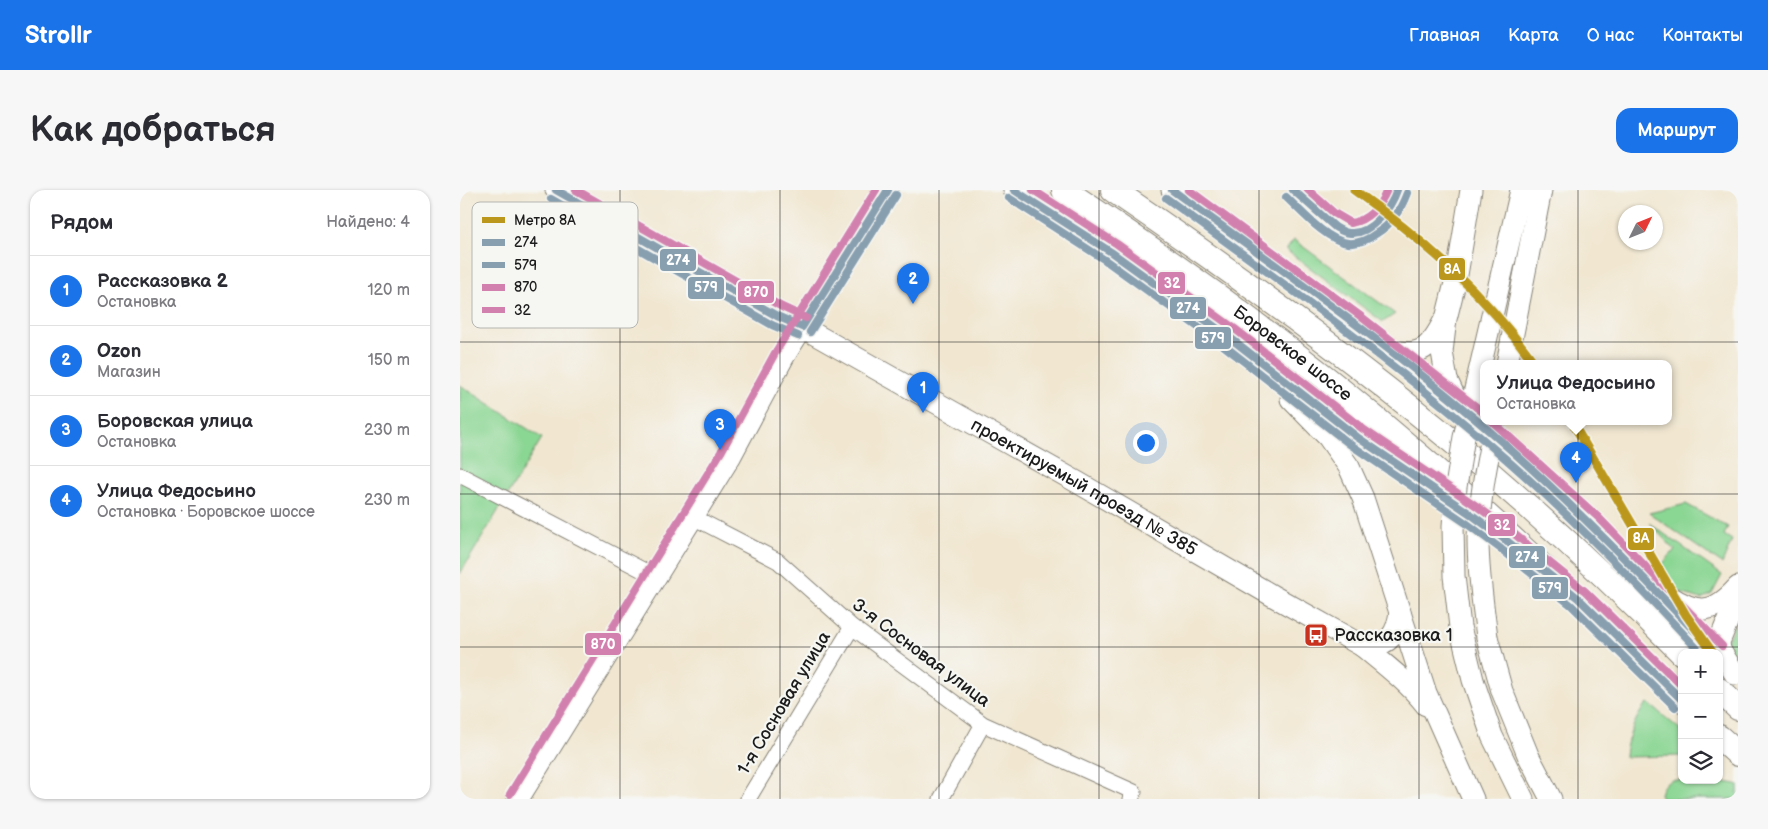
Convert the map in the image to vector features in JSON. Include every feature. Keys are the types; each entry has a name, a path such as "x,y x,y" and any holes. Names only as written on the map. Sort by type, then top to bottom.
{"main road":[{"name":"проектируемый проезд № 385","path":"556,190 577,202"},
{"path":"518,799 730,457 783,358 888,190"},
{"name":"Боровское шоссе","path":"1064,190 1223,300 1327,379 1437,471 1578,598 1678,696"},
{"path":"1172,190 1389,350 1480,425"},
{"path":"1459,406 1447,380 1442,352 1446,319 1457,275 1471,190"},
{"path":"1482,360 1521,190"},
{"path":"1508,360 1541,190"},
{"name":"Боровское шоссе","path":"1116,192 1348,359 1459,446 1602,573 1678,649"},
{"path":"1020,193 1111,252 1229,337 1357,437 1472,515 1578,598"},
{"name":"проектируемый проезд № 385","path":"638,237 1077,482 1273,596 1364,646 1414,690 1442,729"},
{"path":"1389,350 1404,354 1414,353 1425,348 1436,336 1446,319"},
{"path":"1229,337 1328,437 1349,467 1363,498 1426,693 1473,799"},
{"path":"1480,368 1464,437 1456,487 1454,576 1460,626 1472,680 1492,736 1523,799"},
{"path":"1480,425 1557,493 1651,584 1711,649"},
{"path":"1494,425 1481,502 1478,541 1480,587 1487,637 1502,691 1528,755 1551,799"},
{"path":"1651,584 1682,604 1700,609 1717,605 1738,587"},
{"path":"1738,596 1719,642 1738,708"},
{"path":"1364,646 1378,647 1386,642 1398,625 1400,612"},
{"path":"1723,665 1731,680"},
{"path":"1721,739 1738,754"}],"street":[{"path":"460,476 656,578"},
{"name":"3-я Сосновая улица","path":"693,517 778,561 852,626 983,724 1134,792 1131,799"},
{"name":"1-я Сосновая улица","path":"748,799 852,626"},
{"path":"941,799 983,724"}],"green space":[{"path":"1294,240 1395,314 1383,322 1286,250"},
{"path":"460,385 542,438 460,574"},
{"path":"1686,504 1728,527 1724,535 1732,540 1722,564 1649,513"},
{"path":"1649,523 1722,575 1712,594 1701,599 1680,593 1655,572 1675,550"},
{"path":"1738,617 1738,651 1732,656 1727,641"},
{"path":"1648,703 1678,728 1678,756 1625,757 1632,728"},
{"path":"1673,780 1678,780 1678,784 1723,784 1723,782 1736,784 1738,785 1738,799 1662,799 1660,794 1666,784"}],"metro line":[{"name":"8А","path":"1354,190 1405,228 1452,269 1495,314 1532,360"},
{"name":"8А","path":"1574,425 1686,615 1710,649"}],"transit line":[{"name":"274","path":"556,190 577,202"},
{"name":"870","path":"576,190 597,202"},
{"name":"870","path":"510,794 721,452 775,353 876,190"},
{"name":"274","path":"802,327 888,190"},
{"name":"274","path":"1014,190 1111,252 1229,337 1357,437 1507,541 1578,598 1678,696"},
{"name":"32","path":"1033,190 1117,244 1235,329 1363,429 1513,533 1585,591 1678,682"},
{"name":"274","path":"1172,190 1376,340 1480,423"},
{"name":"32","path":"1189,190 1359,315 1480,410"},
{"name":"274","path":"1293,190 1335,227 1350,233 1365,230 1373,225 1390,205 1397,190"},
{"name":"870","path":"1308,190 1334,213 1351,223 1363,219 1373,211 1387,190"},
{"name":"579","path":"1286,197 1323,231 1340,241 1352,243 1367,239 1392,221 1407,193"},
{"name":"579","path":"810,332 896,195"},
{"name":"579","path":"1009,198 1105,260 1223,345 1351,445 1501,549 1571,605 1675,707"},
{"name":"579","path":"1166,198 1368,347 1485,441 1542,491 1697,649"},
{"name":"579","path":"551,199 556,202"},
{"name":"870","path":"638,225 782,307 806,318"},
{"name":"274","path":"638,237 777,316 802,327"},
{"name":"579","path":"638,249 772,325 798,336"},
{"name":"274","path":"1482,425 1607,541 1711,649"},
{"name":"32","path":"1496,425 1599,518 1722,646"}],"place":[{"name":"Ozon","path":"913,304"},
{"name":"Рассказовка 2","path":"923,413"},
{"name":"Боровская улица","path":"720,450"},
{"name":"Улица Федосьино","path":"1576,483"},
{"name":"Рассказовка 1","path":"1316,635"}]}
